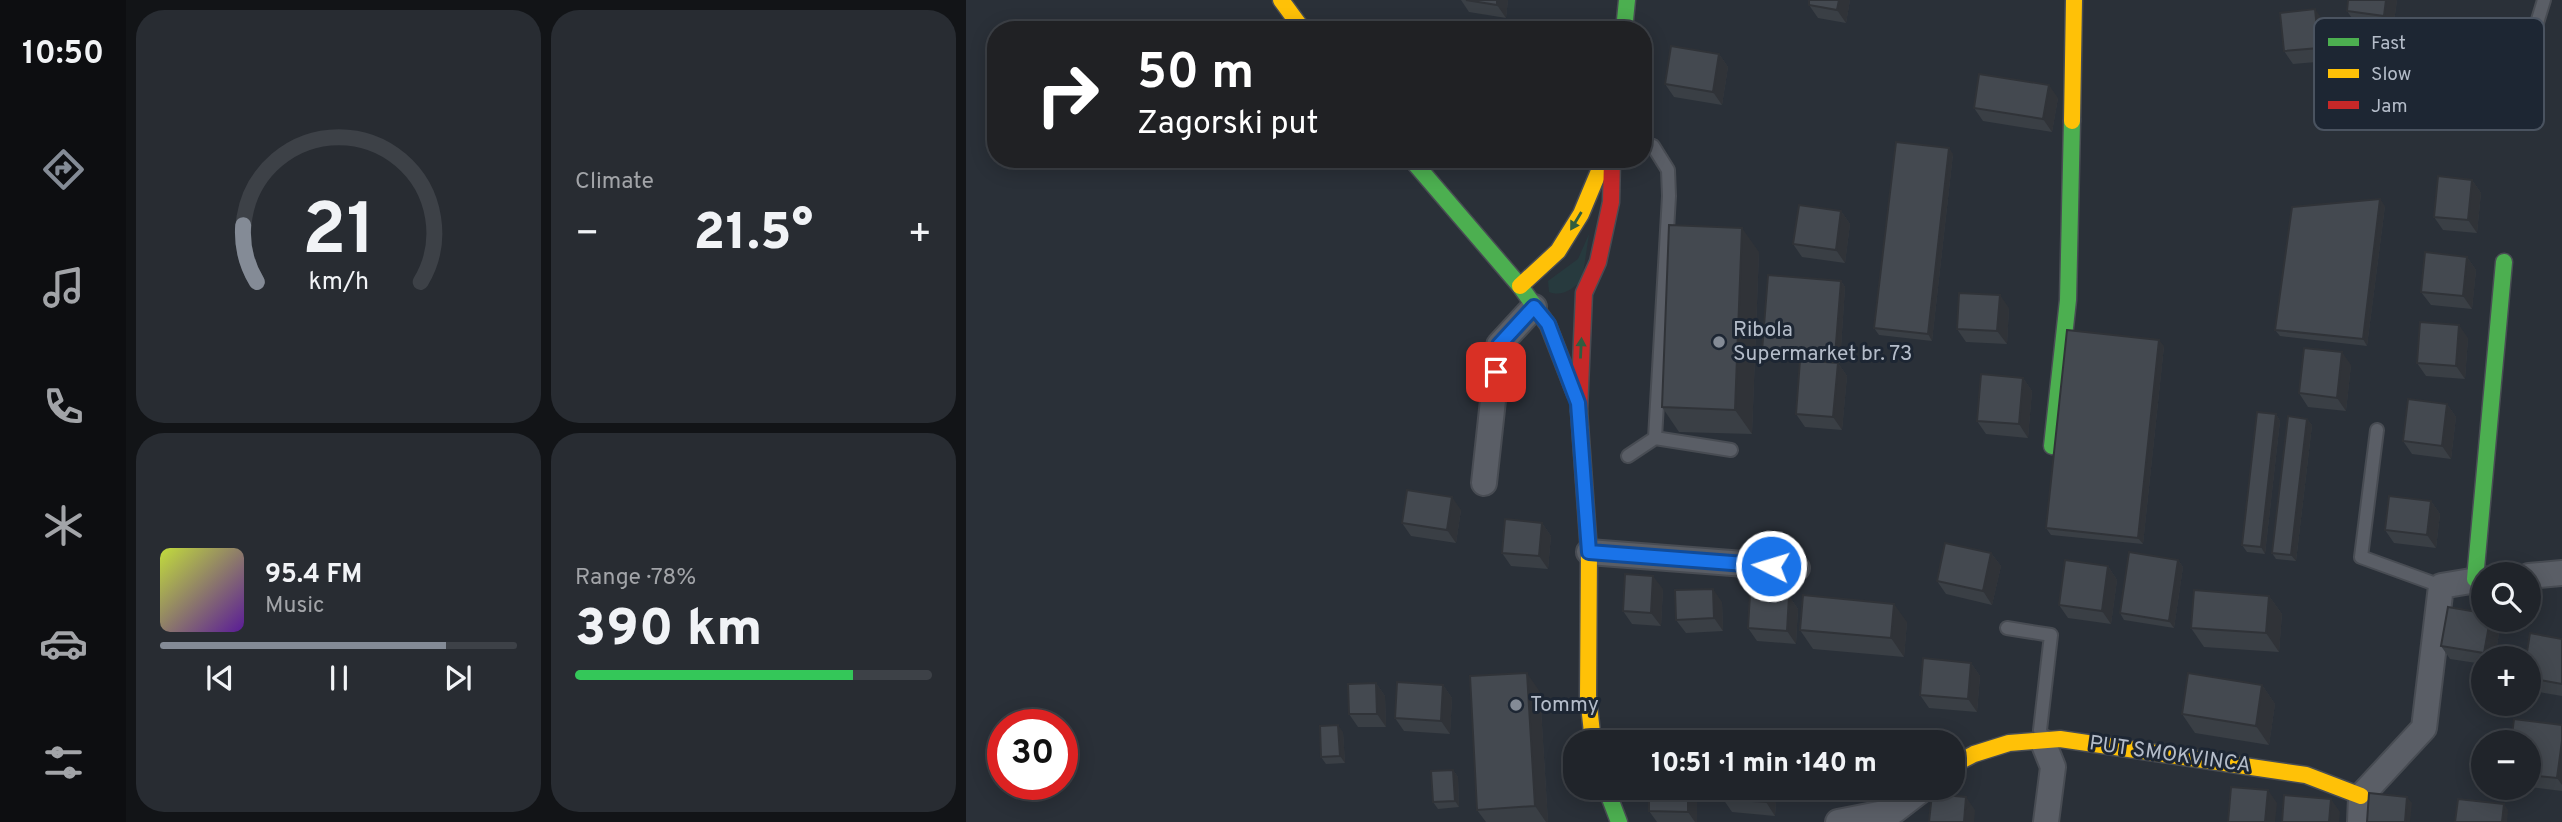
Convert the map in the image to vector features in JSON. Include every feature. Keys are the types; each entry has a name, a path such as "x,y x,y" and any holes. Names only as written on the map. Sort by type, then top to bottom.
{"street":[{"path":"1282,0 1297,21"},
{"path":"1625,21 1627,0"},
{"path":"2052,446 2068,300 2074,0"},
{"path":"1419,168 1520,286 1551,314 1578,403"},
{"path":"1520,286 1558,251 1581,214 1600,168"},
{"path":"1592,730 1588,696 1589,552 1578,403 1584,293 1598,262 1611,202 1612,168"},
{"path":"2480,562 2504,262"},
{"path":"1484,483 1499,345 1584,293"},
{"path":"1589,552 1797,568"},
{"path":"2541,575 2562,573"},
{"path":"2360,822 2361,796 2424,728 2441,586 2471,580"},
{"name":"PUT SMOKVINCA","path":"1965,758 2016,742 2060,739 2306,775 2361,796"},
{"path":"2043,742 2053,767 2046,822"},
{"path":"1611,800 1619,822"},
{"path":"1838,822 1895,816 1912,800"}],"lane":[{"path":"2539,18 2544,0"},
{"path":"1652,146 1668,170 1669,196 1655,438"},
{"path":"2377,430 2361,557 2441,586"},
{"path":"1628,456 1655,438 1731,450"},
{"path":"2007,628 2051,635 2040,730 2043,742"}],"green space":[{"path":"1589,234 1582,281 1563,293 1549,292 1548,281 1578,259"}],"building":[{"path":"1466,0 1497,0 1497,5"},
{"path":"1809,0 1839,0 1837,10 1809,5"},
{"path":"2348,0 2386,0 2384,16 2347,11"},
{"path":"2315,9 2314,48 2284,51 2280,13"},
{"path":"1671,46 1719,54 1713,92 1665,84"},
{"path":"1979,74 2049,85 2043,119 1974,108"},
{"path":"1896,142 1949,148 1928,334 1874,328"},
{"path":"2438,176 2472,180 2468,220 2434,217"},
{"path":"2380,199 2363,339 2275,330 2292,207"},
{"path":"1799,205 1841,211 1836,250 1793,244"},
{"name":"Ribola Supermarket br. 73","path":"1669,225 1742,228 1735,410 1662,407"},
{"path":"2425,252 2467,257 2463,296 2421,292"},
{"path":"1768,275 1841,281 1835,356 1762,351"},
{"path":"1959,293 2000,295 1997,331 1957,329"},
{"path":"2420,322 2459,325 2456,366 2417,363"},
{"path":"2067,330 2159,340 2138,538 2046,528"},
{"path":"2304,348 2342,352 2337,398 2299,393"},
{"path":"1800,360 1838,363 1833,417 1796,414"},
{"path":"1981,374 2023,378 2019,424 1977,421"},
{"path":"2408,399 2447,404 2442,446 2403,441"},
{"path":"2257,412 2276,414 2261,547 2242,545"},
{"path":"2288,416 2307,419 2291,555 2272,553"},
{"path":"1407,490 1452,497 1447,530 1402,523"},
{"path":"2389,496 2431,501 2427,535 2385,530"},
{"path":"1505,519 1542,523 1539,556 1502,553"},
{"path":"1945,543 1991,553 1983,591 1937,581"},
{"path":"2129,552 2178,560 2169,621 2120,613"},
{"path":"2065,560 2108,566 2102,611 2059,605"},
{"path":"1625,574 1653,576 1651,613 1623,611"},
{"path":"1713,589 1714,618 1676,620 1675,590"},
{"path":"2194,590 2269,596 2266,633 2191,628"},
{"path":"1750,594 1789,596 1787,631 1748,628"},
{"path":"1803,595 1894,604 1891,638 1800,630"},
{"path":"2448,607 2471,611 2471,632 2488,632 2485,646 2471,646 2471,651 2441,646"},
{"path":"2530,633 2562,639 2562,684 2541,680 2541,646 2528,646"},
{"path":"1923,658 1971,663 1968,699 1920,695"},
{"path":"1527,673 1535,806 1477,810 1470,676"},
{"path":"2188,673 2262,685 2256,726 2182,714"},
{"path":"1397,682 1443,685 1441,721 1395,718"},
{"path":"1376,683 1377,714 1349,714 1348,684"},
{"path":"2514,719 2562,725 2557,778 2541,776 2541,730 2513,730"},
{"path":"1338,725 1340,756 1321,757 1320,726"},
{"path":"1453,770 1455,801 1433,802 1431,771"},
{"path":"2231,787 2268,790 2265,822 2228,822"},
{"path":"2369,793 2407,797 2405,822 2367,822"},
{"path":"2284,795 2331,799 2329,822 2282,822"},
{"path":"1966,797 1964,822 1929,822 1931,800 1965,800"},
{"path":"2458,799 2504,804 2502,822 2455,822"},
{"path":"1649,800 1688,800 1688,812 1649,811"}],"traffic: fast":[{"path":"1625,21 1627,0"},
{"path":"2052,446 2068,300 2072,121"},
{"path":"1419,168 1520,286 1548,325 1575,394"},
{"path":"2477,562 2504,262"},
{"path":"1611,800 1619,822"}],"traffic: slow":[{"path":"1281,0 1296,21"},
{"path":"2072,121 2074,0"},
{"path":"1520,286 1558,251 1581,214 1600,168"},
{"path":"1579,411 1589,552 1588,696 1592,730"},
{"path":"1965,759 2009,743 2060,739 2306,775 2361,796"}],"traffic: jam":[{"path":"1579,411 1584,293 1598,262 1611,202 1612,168"}],"place":[{"name":"Ribola Supermarket br. 73","path":"1719,342"},
{"name":"Tommy","path":"1516,705"}],"route":[{"path":"1496,372 1499,345 1534,307 1548,324 1578,403 1589,552 1771,566"}]}
